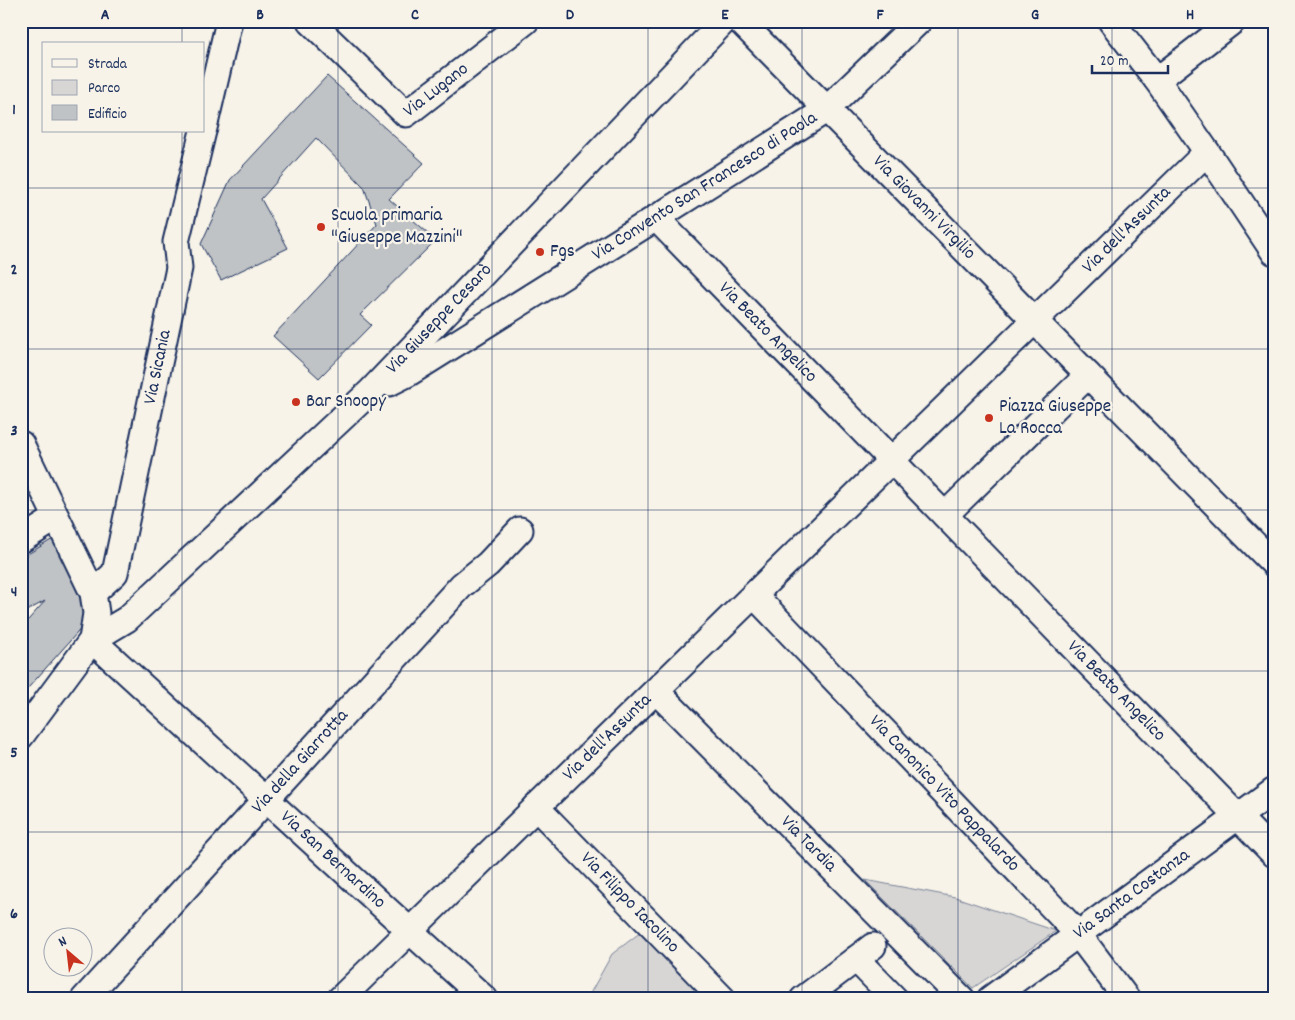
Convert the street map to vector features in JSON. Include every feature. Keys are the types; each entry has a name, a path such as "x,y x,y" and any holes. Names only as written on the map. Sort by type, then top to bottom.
{"street":[{"name":"Via Sicania","path":"205,121 229,21"},
{"name":"Via Lugano","path":"310,21 406,114 526,21"},
{"name":"Via Giuseppe Cesarò","path":"92,640 126,619 371,391 724,21"},
{"name":"Via Giovanni Virgilio","path":"740,21 826,110 1034,313 1094,382"},
{"name":"Via Convento San Francesco di Paola","path":"371,391 409,373 826,110 919,21"},
{"path":"1111,21 1157,80 1274,252"},
{"path":"1157,80 1232,21"},
{"name":"Via Sicania","path":"93,593 115,573 179,268 176,242 202,132"},
{"name":"Via dell'Assunta","path":"340,999 874,478 885,454 1207,152"},
{"name":"Via Beato Angelico","path":"656,218 1274,854"},
{"path":"951,521 1094,382 1274,564"},
{"path":"21,444 93,593 96,613 92,640 21,736"},
{"path":"21,540 56,518"},
{"name":"Via della Giarrotta","path":"84,999 462,585 488,564 520,530"},
{"name":"Via Canonico Vito Pappalardo","path":"754,594 1078,934 1127,999"},
{"name":"Via San Bernardino","path":"92,640 485,999"},
{"name":"Via Tardia","path":"656,691 962,999"},
{"name":"Via Santa Costanza","path":"990,999 1274,790"},
{"name":"Via Filippo Iacolino","path":"536,807 722,999"},
{"path":"803,999 864,952 895,999"}],"green space":[{"path":"865,880 955,897 1056,931 973,988"},
{"path":"641,932 705,999 587,999 612,954"}],"building":[{"path":"327,76 424,163 389,199 436,240 360,315 371,325 319,378 273,336 377,224 364,187 316,138 261,199 288,248 221,280 201,244 230,180"},
{"path":"53,539 93,615 21,696 21,628 45,601 21,614 21,558"}],"place":[{"name":"Scuola primaria \"Giuseppe Mazzini\"","path":"321,227"},
{"name":"Fgs","path":"540,252"},
{"name":"Bar Snoopy","path":"296,402"},
{"name":"Piazza Giuseppe La Rocca","path":"989,418"}]}
